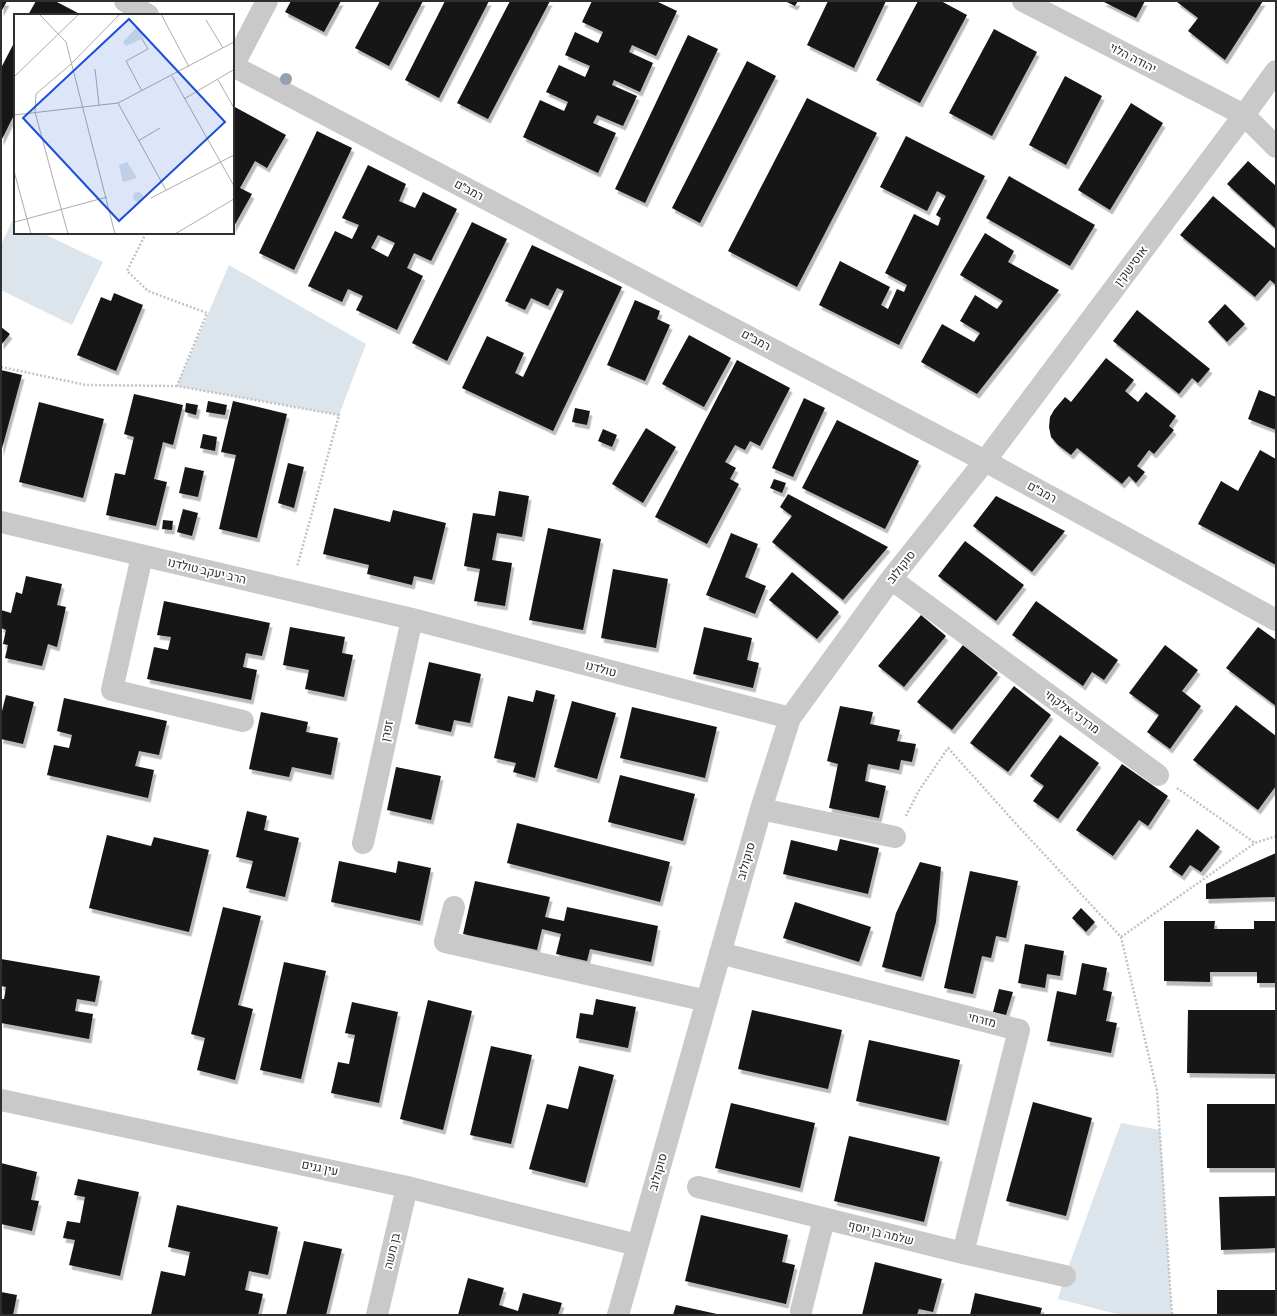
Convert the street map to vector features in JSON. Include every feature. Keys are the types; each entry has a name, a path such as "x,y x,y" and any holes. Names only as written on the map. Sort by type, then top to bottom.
{"street":[{"path":"125,1 146,14"},
{"path":"234,64 267,1"},
{"name":"יהודה הלוי","path":"1022,1 1244,115 1276,147"},
{"name":"רמב\"ם","path":"234,67 985,461 1275,618"},
{"name":"אוסישקין","path":"985,461 1276,71"},
{"name":"סוקולוב","path":"618,1315 761,809 790,718 891,579 985,461"},
{"name":"הרב יעקב טולדנו","path":"1,522 412,619"},
{"path":"142,556 112,690 243,721"},
{"name":"מרדכי אלקחי","path":"891,579 1158,776"},
{"name":"טולדנו","path":"412,619 790,718"},
{"name":"זפרן","path":"363,843 412,619"},
{"path":"761,809 895,837"},
{"path":"454,907 445,942 707,1001"},
{"name":"מזרחי","path":"720,953 1019,1030 963,1253"},
{"name":"עין גנים","path":"1,1100 407,1187 637,1245"},
{"name":"בן משה","path":"377,1315 407,1187"},
{"name":"שלמה בן יוסף","path":"698,1187 963,1253 1065,1276"},
{"path":"801,1311 824,1219"}],"path":[{"path":"146,234 127,271 148,291 207,313 177,386"},
{"path":"1,367 86,385 177,386 339,415 290,590"},
{"path":"895,837 918,792 948,748 1016,825 1121,937 1157,1092 1172,1315"},
{"path":"1158,776 1255,843"},
{"path":"1121,937 1255,843 1276,836"}],"shaded area":[{"path":"13,219 14,234 44,234 103,262 72,325 1,290 1,245"},
{"path":"229,265 366,344 339,415 177,386"},
{"path":"1121,1123 1160,1130 1172,1315 1121,1315 1058,1299"}],"building":[{"path":"1,1 7,1 1,12"},
{"path":"36,1 55,1 78,13 78,14 29,14"},
{"path":"291,1 341,1 324,32 285,12"},
{"path":"380,1 423,1 389,66 355,48"},
{"path":"445,1 489,1 439,98 405,80"},
{"path":"510,1 550,1 488,119 457,103"},
{"path":"592,1 656,1 677,11 656,56 632,45 629,52 653,63 640,92 614,80 612,85 637,96 623,126 597,115 593,123 616,133 598,173 523,137 540,100 564,111 568,102 546,92 559,65 585,77 590,66 565,55 575,32 598,43 603,32 582,22"},
{"path":"785,1 798,1 795,6"},
{"path":"828,1 886,1 854,68 807,45"},
{"path":"918,1 941,1 967,15 920,103 876,80"},
{"path":"1102,1 1145,1 1136,18"},
{"path":"1263,1 1225,60 1188,31 1198,18 1177,2"},
{"path":"994,29 1037,52 992,136 949,113"},
{"path":"688,35 718,49 645,203 615,189"},
{"path":"14,43 14,115 1,141 1,68"},
{"path":"747,61 776,76 700,223 672,208"},
{"path":"1065,76 1102,96 1066,165 1029,145"},
{"path":"807,98 877,133 797,287 728,251"},
{"path":"1131,103 1163,123 1110,210 1078,190"},
{"path":"234,107 286,135 267,168 255,161 240,188 252,194 234,226"},
{"path":"317,131 352,148 294,270 259,253"},
{"path":"906,136 985,176 899,345 819,305 840,261 890,287 881,305 888,309 897,289 904,292 907,285 885,273 914,214 938,226 941,218 936,215 946,196 937,191 927,211 880,187"},
{"path":"1248,161 1276,186 1276,229 1227,184"},
{"path":"368,165 406,184 399,201 415,208 423,192 457,209 431,261 414,253 407,268 423,276 397,330 356,310 363,296 348,289 342,302 308,286 335,231 352,239 359,225 342,218","holes":["378,235 395,243 388,257 371,248"]},
{"path":"1009,176 1095,225 1070,266 986,218"},
{"path":"1213,196 1276,249 1276,285 1270,280 1255,297 1180,235"},
{"path":"472,222 507,239 447,361 412,343"},
{"path":"985,233 1014,251 1008,262 1059,290 977,394 921,362 942,324 974,342 980,333 960,321 975,295 997,309 1003,301 960,275"},
{"path":"532,245 622,287 553,431 462,388 487,336 524,353 515,373 523,377 564,291 557,288 548,306 531,298 525,310 505,301"},
{"path":"114,293 143,305 116,371 77,355 101,297 111,301"},
{"path":"635,300 660,311 657,319 670,325 645,381 607,365"},
{"path":"1225,304 1245,324 1227,342 1208,322"},
{"path":"1137,310 1210,369 1198,383 1192,378 1179,394 1113,341"},
{"path":"1,327 10,334 1,345"},
{"path":"689,335 731,358 704,407 662,384"},
{"path":"1106,358 1134,380 1125,391 1138,402 1146,392 1176,416 1169,426 1174,430 1154,454 1149,450 1137,466 1145,472 1136,483 1129,476 1122,484 1077,448 1071,455 1058,445 1051,437 1049,427 1050,417 1054,410 1065,397 1071,402"},
{"path":"737,360 790,388 760,446 750,441 745,450 735,445 725,462 736,468 730,479 739,484 707,544 655,517"},
{"path":"1,370 22,375 1,452"},
{"path":"1259,390 1276,397 1276,430 1248,419"},
{"path":"134,394 183,405 173,445 163,442 154,479 167,482 156,526 106,515 115,473 125,475 134,437 124,434"},
{"path":"804,398 825,408 793,477 772,468"},
{"path":"208,401 227,405 225,415 206,412"},
{"path":"233,401 287,414 257,538 219,529 236,455 221,452"},
{"path":"39,402 104,419 83,498 19,482"},
{"path":"186,403 198,405 196,415 185,412"},
{"path":"575,408 590,411 587,425 572,422"},
{"path":"837,420 919,461 885,529 802,488"},
{"path":"646,428 676,447 643,503 612,484"},
{"path":"603,429 617,435 612,447 598,441"},
{"path":"203,434 217,437 215,451 200,448"},
{"path":"1260,450 1276,459 1276,565 1198,524 1221,481 1238,491"},
{"path":"288,463 304,467 294,508 278,503"},
{"path":"185,467 204,471 198,497 179,493"},
{"path":"774,479 786,483 782,493 770,488"},
{"path":"499,491 529,496 522,537 497,533 492,560 512,563 505,606 474,601 480,569 464,566 473,513 495,516"},
{"path":"788,494 888,547 843,600 772,542 792,516 780,507"},
{"path":"996,496 1065,531 1032,572 973,526"},
{"path":"334,508 390,522 393,510 446,523 432,580 414,576 412,585 367,574 369,565 323,554"},
{"path":"183,509 198,513 192,536 177,532"},
{"path":"163,520 173,521 172,530 162,529"},
{"path":"548,528 601,539 583,630 529,620"},
{"path":"731,533 758,544 745,577 766,586 755,614 706,595"},
{"path":"965,541 1024,585 996,621 938,576"},
{"path":"613,569 668,579 656,648 601,638"},
{"path":"792,572 839,612 817,639 769,600"},
{"path":"26,576 62,584 57,605 66,607 57,647 48,644 42,666 5,658 8,645 3,644 6,630 1,628 1,610 11,613 16,592 22,594"},
{"path":"164,601 270,623 262,656 246,653 243,667 257,670 251,700 147,679 154,647 168,650 171,637 157,635"},
{"path":"1036,601 1118,660 1104,680 1092,672 1083,686 1012,635"},
{"path":"921,615 946,636 904,687 878,666"},
{"path":"290,627 345,637 342,653 353,655 344,697 305,689 309,670 283,665"},
{"path":"704,627 752,638 747,660 759,663 753,688 693,674"},
{"path":"1258,627 1276,640 1276,706 1226,668"},
{"path":"963,645 998,673 952,730 917,702"},
{"path":"1165,645 1198,670 1182,691 1201,706 1170,749 1147,732 1159,715 1129,693"},
{"path":"429,662 481,674 470,723 454,720 451,732 415,724"},
{"path":"1014,686 1051,715 1008,772 970,743"},
{"path":"536,690 555,695 535,778 513,772 516,763 494,758 508,696 533,702"},
{"path":"6,695 34,702 23,744 1,739 1,715"},
{"path":"64,698 167,721 159,755 139,751 135,766 154,770 148,798 47,775 54,745 69,748 72,735 57,731"},
{"path":"572,701 616,713 597,779 554,767"},
{"path":"1236,705 1276,736 1276,786 1258,810 1193,760"},
{"path":"840,706 873,712 870,724 900,730 897,741 916,744 912,762 901,760 899,770 868,764 865,781 886,786 879,818 829,808 838,764 827,761"},
{"path":"632,707 717,727 705,778 620,758"},
{"path":"261,712 308,722 306,732 338,738 331,775 292,767 289,777 249,769"},
{"path":"1060,735 1099,763 1058,819 1033,801 1044,786 1030,776"},
{"path":"1122,764 1168,796 1148,826 1139,820 1113,856 1076,830"},
{"path":"396,767 441,776 431,820 387,810"},
{"path":"620,775 695,794 683,841 608,822"},
{"path":"247,811 267,816 264,830 299,838 285,897 246,888 253,861 236,857"},
{"path":"517,823 670,862 660,902 507,863"},
{"path":"1197,829 1220,847 1201,872 1190,865 1182,876 1169,867"},
{"path":"107,835 151,846 154,837 209,850 189,932 89,908"},
{"path":"840,839 879,848 868,894 783,874 791,840 837,851"},
{"path":"1276,853 1276,897 1206,899 1206,884"},
{"path":"339,861 396,873 398,861 431,868 420,921 331,902"},
{"path":"920,862 941,867 936,922 921,977 882,967 896,913"},
{"path":"970,871 1018,881 1006,938 996,936 991,958 982,956 973,994 944,988"},
{"path":"475,881 550,897 545,917 564,921 567,907 658,926 651,962 590,949 587,961 556,954 561,934 542,929 537,950 463,934"},
{"path":"795,902 871,927 859,962 783,938"},
{"path":"223,907 261,916 238,1005 253,1009 235,1080 197,1070 205,1038 191,1034"},
{"path":"1081,908 1095,922 1086,932 1072,918"},
{"path":"1164,921 1215,921 1214,929 1254,929 1254,921 1276,921 1276,983 1257,983 1257,972 1210,972 1210,982 1164,981"},
{"path":"1025,944 1064,951 1060,976 1047,974 1045,988 1018,983"},
{"path":"1,959 100,976 95,1002 77,999 75,1011 93,1014 89,1039 1,1023 1,999 4,999 6,987 1,986"},
{"path":"284,962 326,971 301,1079 260,1070"},
{"path":"1082,963 1107,968 1103,990 1112,992 1106,1021 1117,1023 1111,1053 1047,1041 1057,991 1076,995"},
{"path":"999,989 1013,992 1006,1015 993,1012"},
{"path":"596,999 636,1007 628,1048 576,1038 580,1013 593,1015"},
{"path":"428,1000 472,1011 443,1130 400,1119"},
{"path":"352,1002 398,1012 379,1103 331,1093 338,1062 349,1064 355,1035 345,1033"},
{"path":"752,1010 842,1030 828,1089 738,1069"},
{"path":"1188,1010 1276,1010 1276,1074 1187,1073"},
{"path":"869,1040 960,1060 946,1121 856,1101"},
{"path":"491,1046 532,1055 511,1144 470,1135"},
{"path":"579,1066 614,1075 585,1183 529,1169 547,1104 568,1109"},
{"path":"1033,1102 1092,1118 1066,1216 1006,1201"},
{"path":"731,1103 815,1123 800,1188 715,1168"},
{"path":"1207,1104 1276,1104 1276,1168 1207,1168"},
{"path":"849,1136 940,1157 924,1222 834,1201"},
{"path":"1,1163 37,1172 31,1200 39,1201 32,1231 1,1224"},
{"path":"78,1179 139,1192 120,1276 69,1265 75,1240 63,1238 67,1221 80,1223 85,1197 74,1195"},
{"path":"1276,1196 1276,1248 1221,1250 1219,1197"},
{"path":"177,1205 278,1227 268,1275 249,1271 245,1290 263,1294 258,1315 151,1315 161,1271 185,1276 190,1252 168,1247"},
{"path":"701,1215 788,1235 782,1262 795,1265 786,1304 685,1281"},
{"path":"304,1241 342,1249 326,1315 286,1315"},
{"path":"875,1262 942,1279 933,1312 919,1309 917,1315 862,1315"},
{"path":"468,1278 504,1288 499,1305 518,1311 523,1293 562,1303 558,1315 458,1315"},
{"path":"1217,1290 1276,1290 1276,1315 1217,1315"},
{"path":"1,1292 17,1295 13,1315 1,1315"},
{"path":"975,1293 1042,1308 1040,1315 970,1315"},
{"path":"676,1305 717,1314 717,1315 673,1315"}]}
